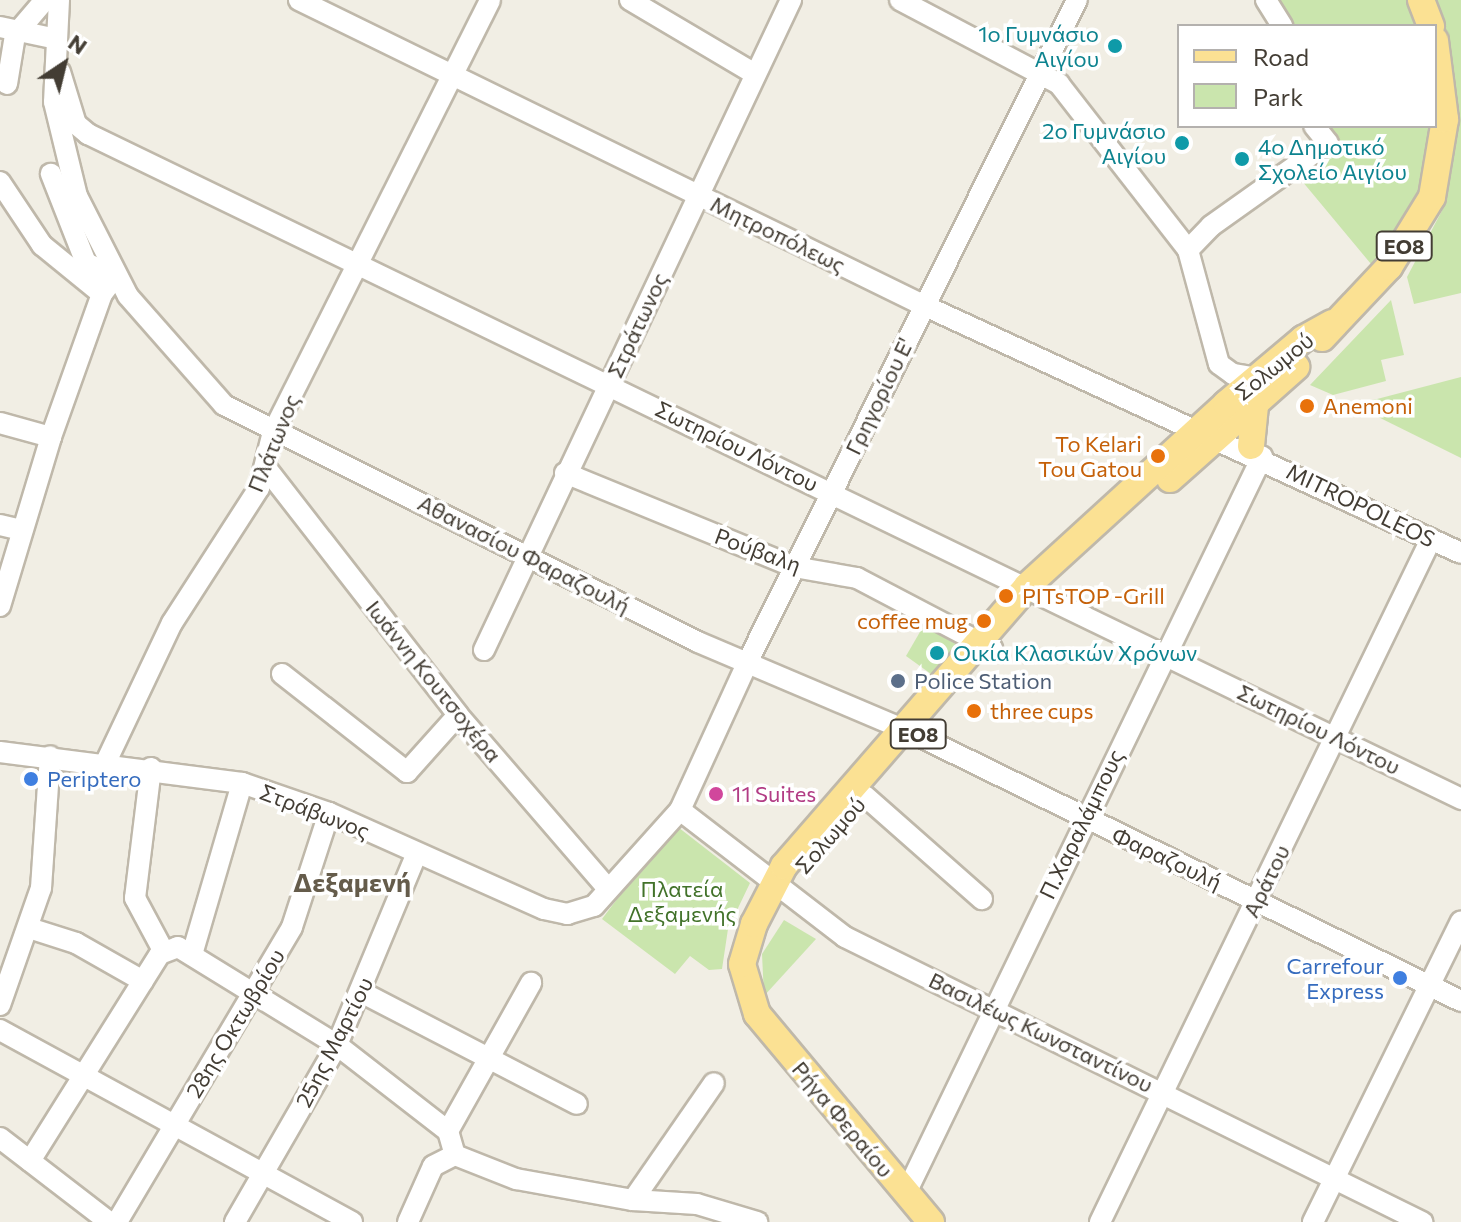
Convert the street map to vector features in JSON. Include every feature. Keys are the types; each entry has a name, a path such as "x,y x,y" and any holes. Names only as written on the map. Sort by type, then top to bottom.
{"main road":[{"path":"1421,0 1430,24"},
{"name":"ΕΟ8","path":"1332,323 1389,267 1432,197 1445,119 1437,57"},
{"name":"Σολωμού","path":"757,1014 742,958 778,886 784,866 910,732 1034,588 1211,433 1257,378 1332,323"},
{"name":"Σολωμού","path":"1211,433 1255,406 1332,323"},
{"path":"1255,406 1256,451"},
{"name":"Σολωμού","path":"778,886 796,876 865,796 910,732"},
{"name":"Ρήγα Φεραίου","path":"757,1014 931,1222"}],"street":[{"path":"7,84 8,31 45,0"},
{"name":"Μητροπόλεως","path":"299,0 454,68"},
{"name":"Μητροπόλεως","path":"320,0 926,299 1211,433 1256,451"},
{"name":"Πλάτωνος","path":"105,764 172,623 266,468 273,432 490,0"},
{"path":"630,0 755,74"},
{"name":"Στράτωνος","path":"484,650 791,0"},
{"path":"900,0 1041,71 1059,84 1188,250 1219,364 1233,374 1257,378"},
{"name":"Γρηγορίου Ε'","path":"608,889 680,810 794,567 1077,0"},
{"path":"1266,0 1281,24"},
{"path":"0,606 51,437 108,286 68,175 54,102 56,48 62,5"},
{"path":"8,31 56,48"},
{"name":"Σωτηρίου Λόντου","path":"56,48 81,130 1034,588 1461,799"},
{"path":"1188,250 1227,213 1328,143 1316,128"},
{"path":"51,174 86,263 108,286"},
{"path":"0,182 42,245 108,286"},
{"name":"Αθανασίου Φαραζουλή","path":"108,286 157,333 216,398 273,432 529,553 698,642 749,659 910,732"},
{"path":"0,423 51,437"},
{"name":"MITROPOLEOS","path":"1256,451 1461,553"},
{"name":"Π.Χαραλάμπους","path":"906,1193 1256,451"},
{"name":"Ιωάννη Κουτσοχέρα","path":"266,468 458,715 608,889"},
{"name":"Ρούβαλη","path":"565,473 794,567 857,578 985,645"},
{"path":"0,525 22,530"},
{"name":"Αράτου","path":"1100,1222 1160,1090 1257,900 1431,539"},
{"path":"282,674 407,772 458,715"},
{"name":"Φαραζουλή","path":"910,732 1461,1001"},
{"name":"Στράβωνος","path":"0,752 151,768 242,783 329,813 556,913 585,911 608,889"},
{"path":"0,1005 41,888 50,756"},
{"path":"151,768 135,898 167,950"},
{"path":"193,951 242,783"},
{"path":"865,796 982,899"},
{"name":"Βασιλέως Κωνσταντίνου","path":"680,810 830,929 1422,1222"},
{"name":"28ης Οκτωβρίου","path":"117,1222 292,927 329,813"},
{"name":"25ης Μαρτίου","path":"235,1222 337,1045 417,853"},
{"path":"1313,1222 1461,921"},
{"path":"29,928 76,943 143,981"},
{"path":"167,950 193,951 337,1045 448,1131 455,1155"},
{"path":"30,1161 143,981 167,950"},
{"path":"448,1131 531,983"},
{"path":"361,992 577,1104"},
{"path":"0,1030 352,1222"},
{"path":"633,1200 714,1083"},
{"path":"0,1138 109,1222"},
{"path":"408,1222 433,1166 455,1155 516,1179 633,1200 697,1204 757,1222"}],"green space":[{"path":"1266,0 1407,0 1417,24 1281,24"},
{"path":"1427,0 1461,0 1461,293 1414,304 1407,277 1446,203 1456,120 1449,55"},
{"path":"1316,128 1435,128 1430,176 1376,270 1292,169 1327,143"},
{"path":"1391,300 1404,355 1381,360 1386,381 1333,395 1310,385"},
{"path":"1461,377 1461,458 1358,407 1358,404"},
{"path":"924,625 964,649 938,679 906,656"},
{"name":"Πλατεία Δεξαμενής","path":"674,824 750,883 728,929 722,969 709,970 690,956 675,974 602,919"},
{"path":"784,920 816,939 764,996 762,954"}],"place":[{"name":"1ο Γυμνάσιο Αιγίου","path":"1115,46"},
{"name":"2ο Γυμνάσιο Αιγίου","path":"1182,143"},
{"name":"4ο Δημοτικό Σχολείο Αιγίου","path":"1242,159"},
{"name":"Anemoni","path":"1307,406"},
{"name":"To Kelari Tou Gatou","path":"1158,456"},
{"name":"PITsTOP -Grill","path":"1006,596"},
{"name":"coffee mug","path":"984,621"},
{"name":"Οικία Κλασικών Χρόνων","path":"937,653"},
{"name":"Police Station","path":"898,681"},
{"name":"three cups","path":"974,711"},
{"name":"Periptero","path":"31,779"},
{"name":"11 Suites","path":"716,794"},
{"name":"Carrefour Express","path":"1400,978"}],"district":[{"name":"Δεξαμενή","path":"352,882"}]}
